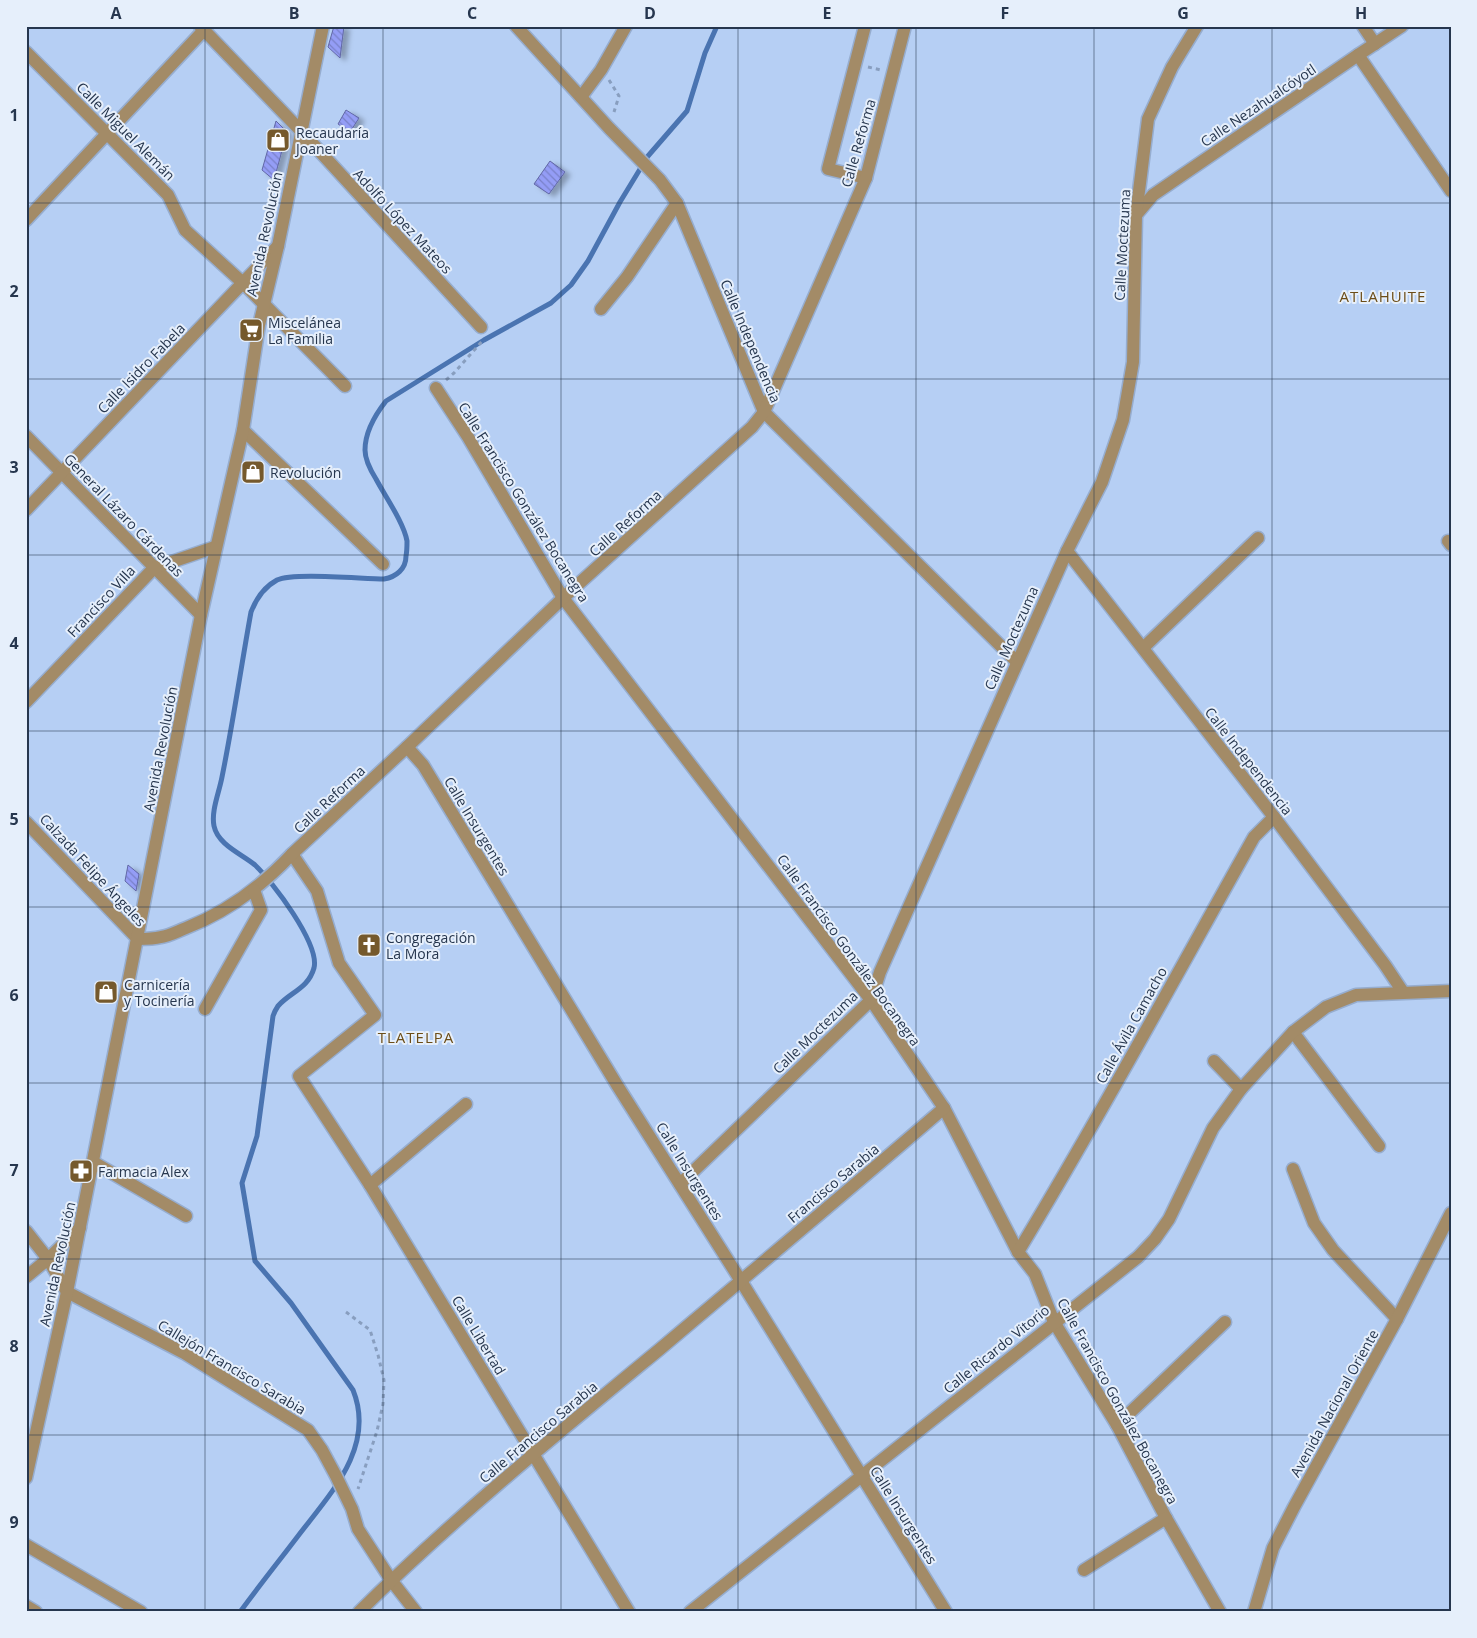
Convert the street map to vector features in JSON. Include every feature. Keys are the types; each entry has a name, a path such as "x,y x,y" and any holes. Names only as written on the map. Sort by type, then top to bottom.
{"street":[{"name":"Avenida Revolución","path":"26,1478 29,1456 67,1292 215,547 243,430 259,324 278,246 323,26"},
{"name":"Calle Independencia","path":"516,26 609,128 638,155 677,203 764,412 1017,662"},
{"path":"581,97 601,70 626,26"},
{"path":"864,26 828,169 866,178"},
{"name":"Calle Reforma","path":"138,939 163,937 199,923 230,907 254,890 563,598 752,428 764,412 866,178 905,26"},
{"name":"Calle Moctezuma","path":"680,1184 871,1000 880,972 1017,662 1067,551 1102,482 1123,420 1133,362 1136,216 1148,119 1172,67 1197,26"},
{"path":"1364,26 1375,44"},
{"name":"Calle Nezahualcóyotl","path":"1136,216 1153,195 1402,26"},
{"name":"Adolfo López Mateos","path":"202,28 301,131 481,327"},
{"path":"26,220 202,28"},
{"name":"Calle Miguel Alemán","path":"26,52 168,195 185,230 243,283 345,386"},
{"path":"1358,55 1451,191"},
{"path":"600,309 627,277 677,203"},
{"name":"Calle Isidro Fabela","path":"26,510 278,246"},
{"name":"Calle Francisco González Bocanegra","path":"436,388 468,438 563,598 871,1000 944,1108 1018,1252 1035,1274 1054,1322 1117,1425 1166,1518 1220,1612"},
{"path":"243,430 382,564"},
{"name":"General Lázaro Cárdenas","path":"26,436 201,615"},
{"path":"1143,648 1258,538"},
{"name":"Francisco Villa","path":"26,702 154,568 215,547"},
{"name":"Calle Independencia","path":"1067,551 1274,817 1385,965 1403,992"},
{"name":"Calle Insurgentes","path":"407,747 423,766 618,1085 946,1612"},
{"name":"Calle Ávila Camacho","path":"1018,1252 1076,1157 1254,837 1274,817"},
{"name":"Calzada Felipe Ángeles","path":"26,822 138,939"},
{"name":"Calle Libertad","path":"292,854 317,891 339,963 375,1015 299,1076 370,1185 629,1612"},
{"path":"205,1009 261,910 254,890"},
{"name":"Calle Ricardo Vitorio","path":"690,1612 1138,1257 1155,1239 1169,1219 1213,1128 1240,1089 1293,1032 1326,1007 1356,995 1451,991"},
{"path":"1293,1032 1379,1146"},
{"path":"1214,1061 1240,1089"},
{"path":"370,1185 466,1104"},
{"name":"Francisco Sarabia","path":"741,1281 944,1108"},
{"path":"93,1162 186,1216"},
{"path":"1293,1169 1314,1223 1332,1250 1397,1319"},
{"name":"Avenida Nacional Oriente","path":"1254,1612 1273,1548 1397,1319 1451,1213"},
{"path":"26,1277 48,1259 80,1227"},
{"path":"26,1231 48,1259 67,1292"},
{"name":"Calle Francisco Sarabia","path":"359,1612 391,1580 534,1454 741,1281"},
{"name":"Callejón Francisco Sarabia","path":"67,1292 184,1353 308,1430 322,1450 336,1476 350,1504 358,1529 391,1580 416,1612"},
{"path":"1117,1425 1225,1322"},
{"path":"1084,1570 1166,1518"},
{"path":"26,1545 140,1612"},
{"path":"26,1606 36,1612"}],"path":[{"path":"855,64 893,74"},
{"path":"601,70 619,96 609,128"},
{"path":"436,388 454,373 484,340 481,327"},
{"path":"346,1312 370,1330 384,1380 383,1404 350,1504"}],"building":[{"path":"334,26 344,26 340,58 328,47"},
{"path":"346,110 359,118 350,132 338,124"},
{"path":"276,121 287,132 274,180 262,170"},
{"path":"550,161 565,172 549,194 534,184"},
{"path":"128,865 139,874 136,891 125,881"}],"waterway":[{"path":"240,1612 336,1486 354,1450 359,1431 359,1411 353,1390 291,1303 255,1261 242,1183 257,1136 273,1016 278,1006 308,981 314,968 314,957 310,944 283,898 255,865 220,839 214,826 214,808 226,757 251,612 261,594 277,580 298,576 384,579 400,572 406,561 407,541 405,534 370,469 365,454 365,443 375,418 386,401 484,340 551,303 571,285 588,261 648,156 687,111 705,53 717,26"}],"place":[{"name":"Recaudaría Joaner","path":"278,140"},
{"name":"Miscelánea La Familia","path":"251,330"},
{"name":"Revolución","path":"253,472"},
{"name":"Congregación La Mora","path":"369,945"},
{"name":"Carnicería y Tocinería","path":"106,992"},
{"name":"Farmacia Alex","path":"81,1171"}],"district":[{"name":"ATLAHUITE","path":"1383,296"},
{"name":"TLATELPA","path":"416,1037"}]}
